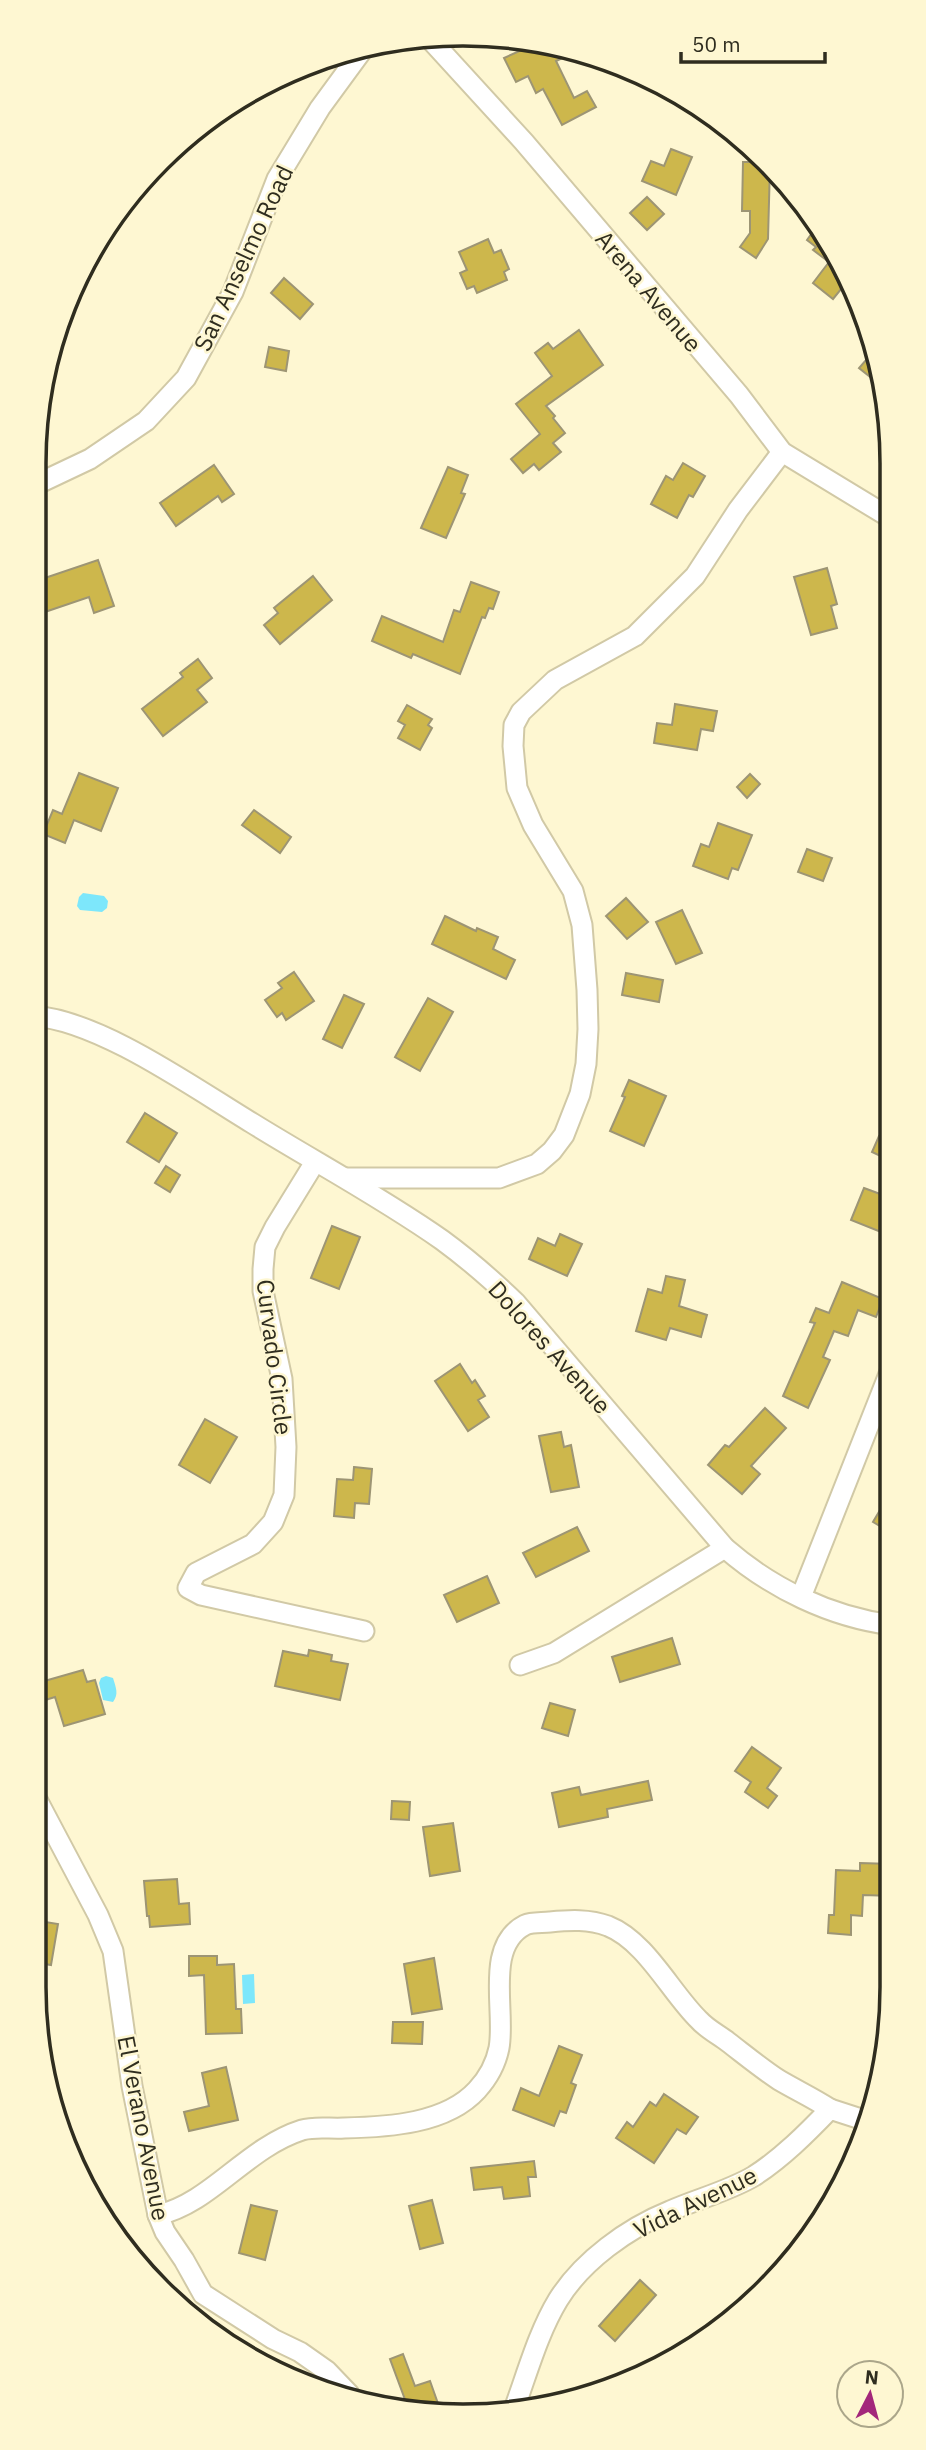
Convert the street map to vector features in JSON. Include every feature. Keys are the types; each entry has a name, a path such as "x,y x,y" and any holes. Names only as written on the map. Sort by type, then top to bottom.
{"street":[{"name":"Arena Avenue","path":"436,46 524,142 739,395 782,452 880,512"},
{"name":"San Anselmo Road","path":"46,480 90,459 146,421 186,378 233,292 277,179 320,108 355,60"},
{"path":"345,1178 499,1178 537,1164 552,1151 564,1135 580,1094 586,1064 587,990 582,925 573,891 533,825 517,788 514,725 526,707 555,680 635,636 695,576 738,510 782,452"},
{"name":"Dolores Avenue","path":"46,1019 93,1033 151,1062 345,1178 442,1240 483,1272 515,1302 724,1548 766,1580 801,1597 836,1612 880,1624"},
{"name":"Curvado Circle","path":"315,1162 265,1247 263,1291 282,1379 286,1447 284,1495 274,1522 253,1544 196,1573 188,1588 201,1595 364,1631"},
{"path":"801,1597 880,1397"},
{"path":"520,1665 554,1653 724,1548"},
{"name":"El Verano Avenue","path":"46,1817 102,1923 113,1951 132,2085 158,2215 165,2232 203,2294 273,2339 309,2358 342,2386"},
{"path":"158,2215 177,2211 264,2147 282,2137 306,2129 370,2128 407,2123 445,2111 467,2100 487,2077 499,2048 499,1970 505,1943 527,1924 589,1921 623,1935 655,1965 699,2021 778,2079 830,2109 859,2118"},
{"name":"Vida Avenue","path":"518,2401 554,2308 583,2270 612,2245 643,2224 752,2177 810,2130 830,2109"}],"water":[{"path":"83,893 104,896 108,901 107,908 102,912 80,910 77,906"},
{"path":"101,1678 113,1678 115,1685 113,1702 103,1700 99,1683"},
{"path":"254,1974 255,2003 243,2004 242,1975"}],"building":[{"path":"522,50 562,58 556,61 574,98 587,91 596,107 562,125 543,89 536,93 528,76 516,82 504,58"},
{"path":"671,149 692,157 676,195 642,181 651,161 664,166"},
{"path":"743,162 752,162 770,180 768,239 756,258 740,247 750,233 750,211 742,211"},
{"path":"647,197 664,214 647,230 630,213"},
{"path":"812,234 829,262 813,250 816,247 807,240"},
{"path":"488,239 494,253 501,250 509,269 504,272 507,280 477,293 474,286 467,289 460,273 467,270 459,252"},
{"path":"829,262 842,288 833,299 813,283"},
{"path":"284,278 313,304 300,319 271,293"},
{"path":"579,330 603,365 546,406 565,433 553,443 561,452 539,470 534,464 523,473 511,459 540,434 516,404 552,376 535,353 548,343 553,349"},
{"path":"269,347 289,351 286,371 265,367"},
{"path":"867,359 871,378 859,368"},
{"path":"683,463 705,476 693,497 689,495 677,518 651,504 666,476 673,480"},
{"path":"214,465 234,494 222,502 218,496 176,526 160,503"},
{"path":"448,467 468,475 461,493 465,494 446,538 421,528"},
{"path":"98,560 114,606 94,613 89,597 46,612 46,578"},
{"path":"827,568 837,604 831,606 837,628 811,635 794,577"},
{"path":"313,576 332,600 280,644 264,625 278,613 274,608"},
{"path":"471,582 499,592 493,609 489,608 485,618 482,617 460,674 413,654 411,658 372,641 382,616 443,642 454,610 460,612"},
{"path":"198,659 212,678 197,690 207,702 163,736 142,709 183,677 180,673"},
{"path":"675,704 717,711 713,731 701,729 697,750 654,743 657,723 672,725"},
{"path":"407,705 432,719 428,725 432,728 420,750 398,738 405,725 398,721"},
{"path":"79,773 118,788 101,831 74,820 65,843 46,835 46,827 53,810 62,814"},
{"path":"750,774 760,784 747,798 737,787"},
{"path":"254,810 291,837 280,853 242,825"},
{"path":"718,823 752,835 738,870 732,868 728,879 693,866 701,844 709,847"},
{"path":"807,849 832,858 823,881 798,872"},
{"path":"626,898 648,922 627,939 606,916"},
{"path":"682,910 702,953 676,964 656,922"},
{"path":"445,916 476,931 477,928 498,937 493,949 515,960 506,979 432,944"},
{"path":"294,972 314,1001 286,1020 282,1013 277,1017 265,1000 282,988 278,983"},
{"path":"626,973 663,980 659,1002 622,995"},
{"path":"344,995 364,1004 342,1048 323,1039"},
{"path":"428,998 453,1012 420,1071 395,1057"},
{"path":"629,1080 666,1096 644,1146 610,1131 625,1097 622,1096"},
{"path":"145,1113 177,1133 159,1162 127,1142"},
{"path":"879,1136 880,1136 880,1156 872,1152"},
{"path":"166,1166 180,1175 170,1192 155,1183"},
{"path":"864,1188 880,1194 880,1232 851,1220"},
{"path":"332,1226 360,1237 339,1289 311,1278"},
{"path":"560,1234 582,1244 567,1276 529,1259 538,1238 555,1246"},
{"path":"666,1276 685,1280 679,1306 707,1315 701,1337 670,1328 666,1340 636,1331 648,1289 662,1293"},
{"path":"842,1282 880,1298 876,1317 858,1310 848,1336 834,1331 823,1357 830,1360 808,1408 783,1396 815,1323 810,1322 816,1308 829,1313"},
{"path":"460,1364 472,1383 475,1380 485,1396 478,1400 489,1417 468,1431 435,1381"},
{"path":"765,1408 786,1428 751,1466 760,1474 742,1494 708,1465 725,1445 729,1447"},
{"path":"205,1419 237,1437 210,1483 179,1465"},
{"path":"561,1432 564,1447 571,1445 579,1487 551,1492 539,1436"},
{"path":"354,1467 372,1469 369,1504 355,1503 354,1518 334,1516 337,1479 353,1480"},
{"path":"880,1510 880,1526 873,1522"},
{"path":"577,1527 589,1551 536,1577 523,1553"},
{"path":"487,1576 499,1603 457,1622 444,1595"},
{"path":"672,1638 680,1664 620,1682 612,1657"},
{"path":"309,1650 332,1655 331,1661 348,1664 340,1700 275,1686 283,1651 308,1656"},
{"path":"83,1670 87,1682 95,1680 105,1714 64,1726 55,1697 46,1700 46,1681"},
{"path":"550,1703 575,1710 568,1736 542,1728"},
{"path":"752,1747 781,1768 767,1788 777,1796 768,1808 745,1792 751,1782 735,1771"},
{"path":"648,1781 652,1800 607,1809 608,1817 559,1827 552,1793 579,1787 581,1795"},
{"path":"392,1801 410,1802 409,1820 391,1819"},
{"path":"453,1823 460,1871 430,1876 423,1827"},
{"path":"860,1863 880,1864 880,1896 863,1895 862,1916 851,1915 851,1935 828,1933 829,1915 834,1915 836,1870 860,1871"},
{"path":"177,1879 179,1904 189,1903 190,1924 150,1927 144,1881"},
{"path":"46,1922 58,1924 51,1965 46,1964"},
{"path":"189,1956 217,1956 217,1965 234,1964 236,2009 241,2009 242,2033 206,2034 204,1975 189,1976"},
{"path":"434,1958 442,2009 412,2014 404,1964"},
{"path":"393,2022 423,2022 422,2044 392,2043"},
{"path":"559,2046 582,2055 571,2083 576,2085 566,2113 560,2111 554,2126 513,2110 521,2088 539,2096"},
{"path":"226,2067 238,2120 189,2131 184,2112 209,2106 202,2073"},
{"path":"664,2094 698,2117 686,2134 677,2129 654,2163 616,2138 627,2122 633,2127 650,2102 656,2106"},
{"path":"534,2161 536,2177 528,2177 530,2196 504,2199 502,2187 474,2190 471,2168"},
{"path":"432,2200 443,2243 420,2249 409,2206"},
{"path":"251,2205 277,2211 265,2260 239,2253"},
{"path":"640,2280 656,2295 615,2341 599,2326"},
{"path":"403,2354 415,2386 430,2381 438,2404 405,2400 390,2359"}]}
